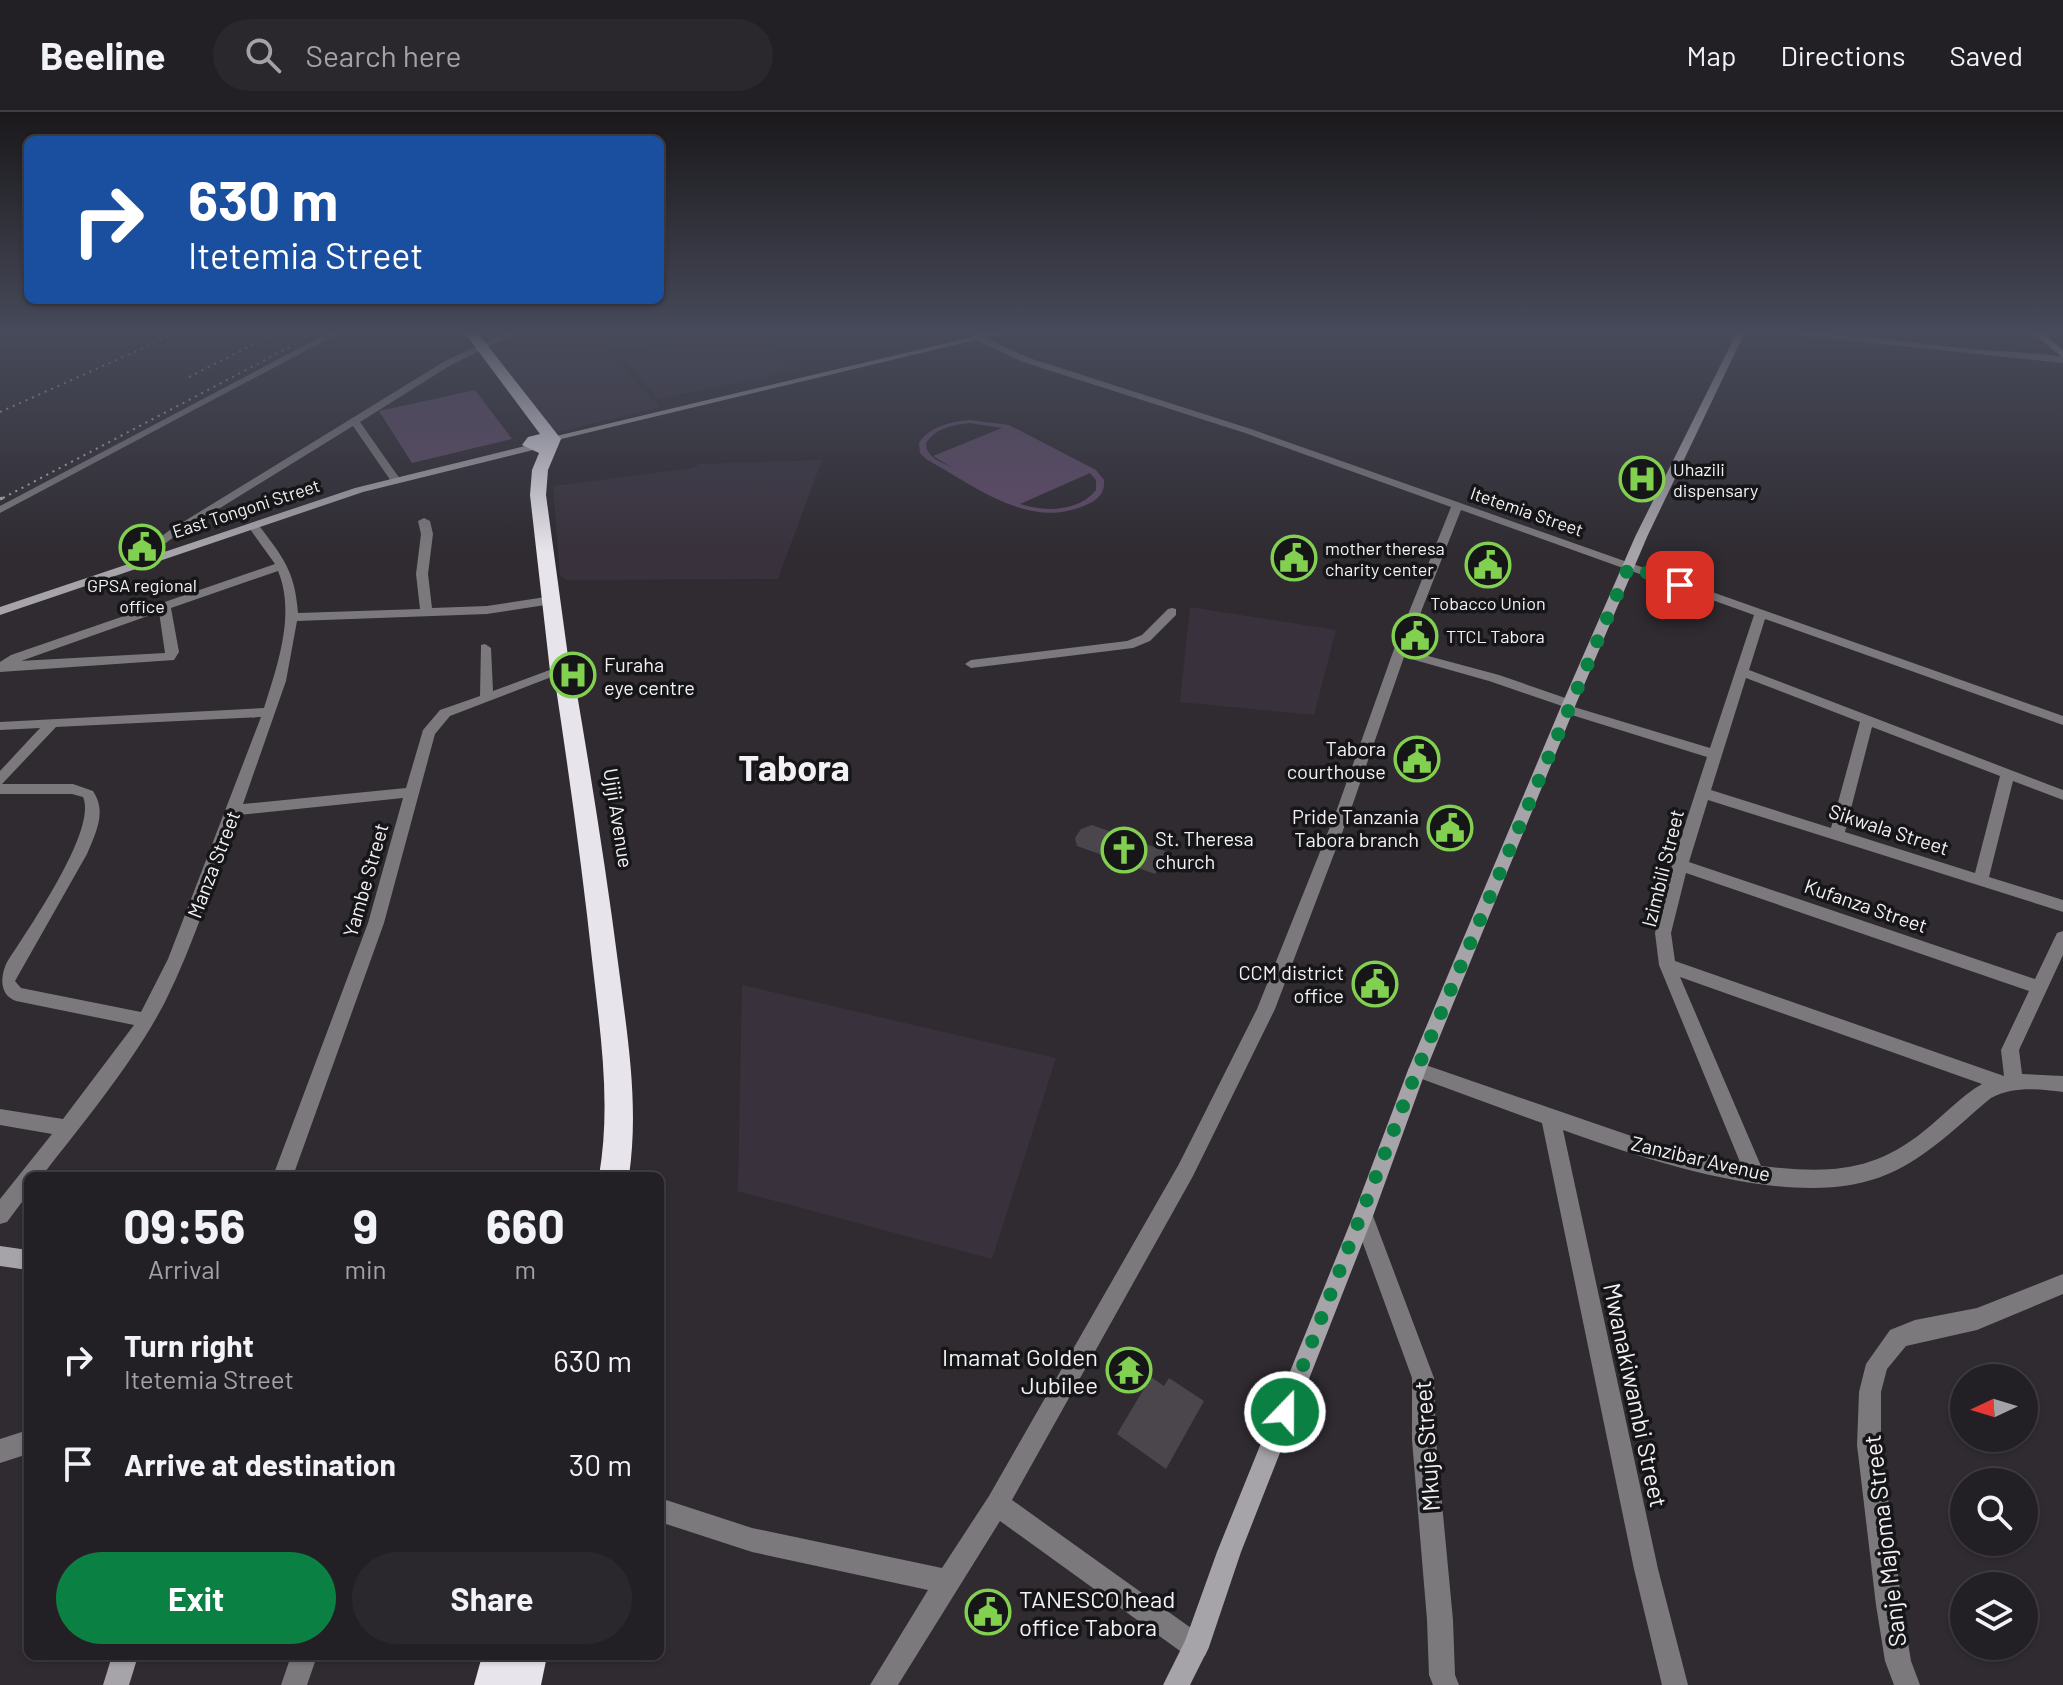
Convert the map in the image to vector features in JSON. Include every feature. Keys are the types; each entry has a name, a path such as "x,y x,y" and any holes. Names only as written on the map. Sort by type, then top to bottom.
{"highway":[{"path":"519,405 542,441"},
{"name":"Ujiji Avenue","path":"542,441 540,525 560,671 566,688 592,848 618,1065 621,1140 615,1172"},
{"path":"621,1140 622,1172"},
{"path":"494,1685 500,1660"},
{"path":"521,1685 527,1660"}],"main road":[{"name":"East Tongoni Street","path":"0,611 395,479 692,405"},
{"path":"1176,1685 1196,1647 1229,1552 1363,1216 1417,1070 1568,706 1629,566 1706,405"},
{"path":"0,1256 24,1259"},
{"path":"116,1685 124,1660"}],"street":[{"path":"0,510 198,405"},
{"path":"161,555 157,544 162,539 381,405"},
{"name":"Itetemia Street","path":"1168,405 1248,431 2063,721"},
{"path":"355,422 395,479"},
{"path":"883,1685 997,1504 1186,1170 1266,1009 1457,506"},
{"path":"424,521 427,534 422,574 426,612"},
{"name":"Manza Street","path":"33,1172 146,1020 177,957 234,810 282,672 292,617 290,586 281,566 253,525"},
{"path":"1,667 16,658 281,566"},
{"path":"292,617 487,610 552,600"},
{"path":"1,667 169,657 173,652 164,606"},
{"path":"971,664 1129,645 1146,638 1172,612"},
{"name":"Izimbili Street","path":"1755,1175 1667,965 1663,933 1713,754 1761,612"},
{"path":"485,648 487,698"},
{"path":"1399,652 1494,678 1713,754"},
{"name":"Yambe Street","path":"284,1172 376,923 428,733 445,713 560,671"},
{"path":"1742,672 2063,795"},
{"path":"0,726 268,712"},
{"path":"1837,833 1867,721"},
{"path":"0,780 51,725"},
{"path":"1981,879 2008,774"},
{"path":"0,789 73,789 88,794 94,805 93,818 84,841 3,984 16,994 146,1020"},
{"path":"234,810 411,792"},
{"name":"Sikwala Street","path":"1703,793 2063,906"},
{"name":"Kufanza Street","path":"1680,865 2038,987"},
{"path":"2007,1082 2010,1050 2063,937"},
{"path":"1667,965 2007,1082 2063,1084"},
{"name":"Zanzibar Avenue","path":"1417,1070 1648,1148 1755,1175 1841,1179 1866,1174 1899,1161 1984,1092 2007,1082"},
{"name":"Mwanakiwambi Street","path":"1550,1116 1646,1569 1675,1685"},
{"path":"0,1117 67,1128"},
{"name":"Manza Street","path":"0,1215 24,1184"},
{"name":"Mkuje Street","path":"1363,1216 1423,1378 1424,1440 1442,1675 1446,1685"},
{"name":"Sanje Majoma Street","path":"1907,1685 1898,1661 1889,1605 1869,1445 1870,1392 1877,1364 1898,1338 1915,1331 1977,1319 2063,1284"},
{"path":"0,1451 24,1443"},
{"path":"997,1504 1196,1647"},
{"path":"664,1511 752,1540 946,1581"},
{"path":"294,1685 303,1660"}],"shaded area":[{"path":"405,405 487,405 512,439 412,463 379,411"},
{"path":"533,405 660,407 554,433"},
{"path":"963,421 1009,425 1096,470 1104,480 1102,492 1088,504 1067,511 1046,513 1004,502 984,492 920,453 919,443 929,433 941,426","holes":["970,423 1002,428 933,456 953,468 935,459 929,452 926,443 935,434 951,426","1090,473 1096,480 1096,490 1080,503 1050,509 1020,504"]},
{"path":"822,460 778,579 567,580 560,576 553,486 693,468 699,464"},
{"path":"1190,607 1336,630 1314,715 1180,702"},
{"path":"742,985 1056,1058 992,1259 738,1191"}],"building":[{"name":"St. Theresa church","path":"1092,825 1168,852 1155,874 1077,846 1075,838 1081,829"},
{"path":"1151,1377 1164,1386 1169,1378 1204,1401 1166,1469 1117,1434"}],"railway":[{"path":"0,412 15,405"},
{"path":"6,496 179,405"},
{"path":"0,499 6,496"}],"place":[{"name":"Uhazili dispensary","path":"1642,479"},
{"name":"GPSA regional office","path":"142,547"},
{"name":"mother theresa charity center","path":"1294,558"},
{"name":"Tobacco Union","path":"1488,565"},
{"name":"TTCL Tabora","path":"1415,636"},
{"name":"Furaha eye centre","path":"573,675"},
{"name":"Tabora courthouse","path":"1417,759"},
{"name":"Pride Tanzania Tabora branch","path":"1450,828"},
{"name":"St. Theresa church","path":"1124,850"},
{"name":"CCM district office","path":"1375,984"},
{"name":"Imamat Golden Jubilee","path":"1129,1370"},
{"name":"TANESCO head office Tabora","path":"988,1612"}],"district":[{"name":"Tabora","path":"794,766"}],"route":[{"path":"1285,1412 1417,1070 1629,566 1680,585"}]}
